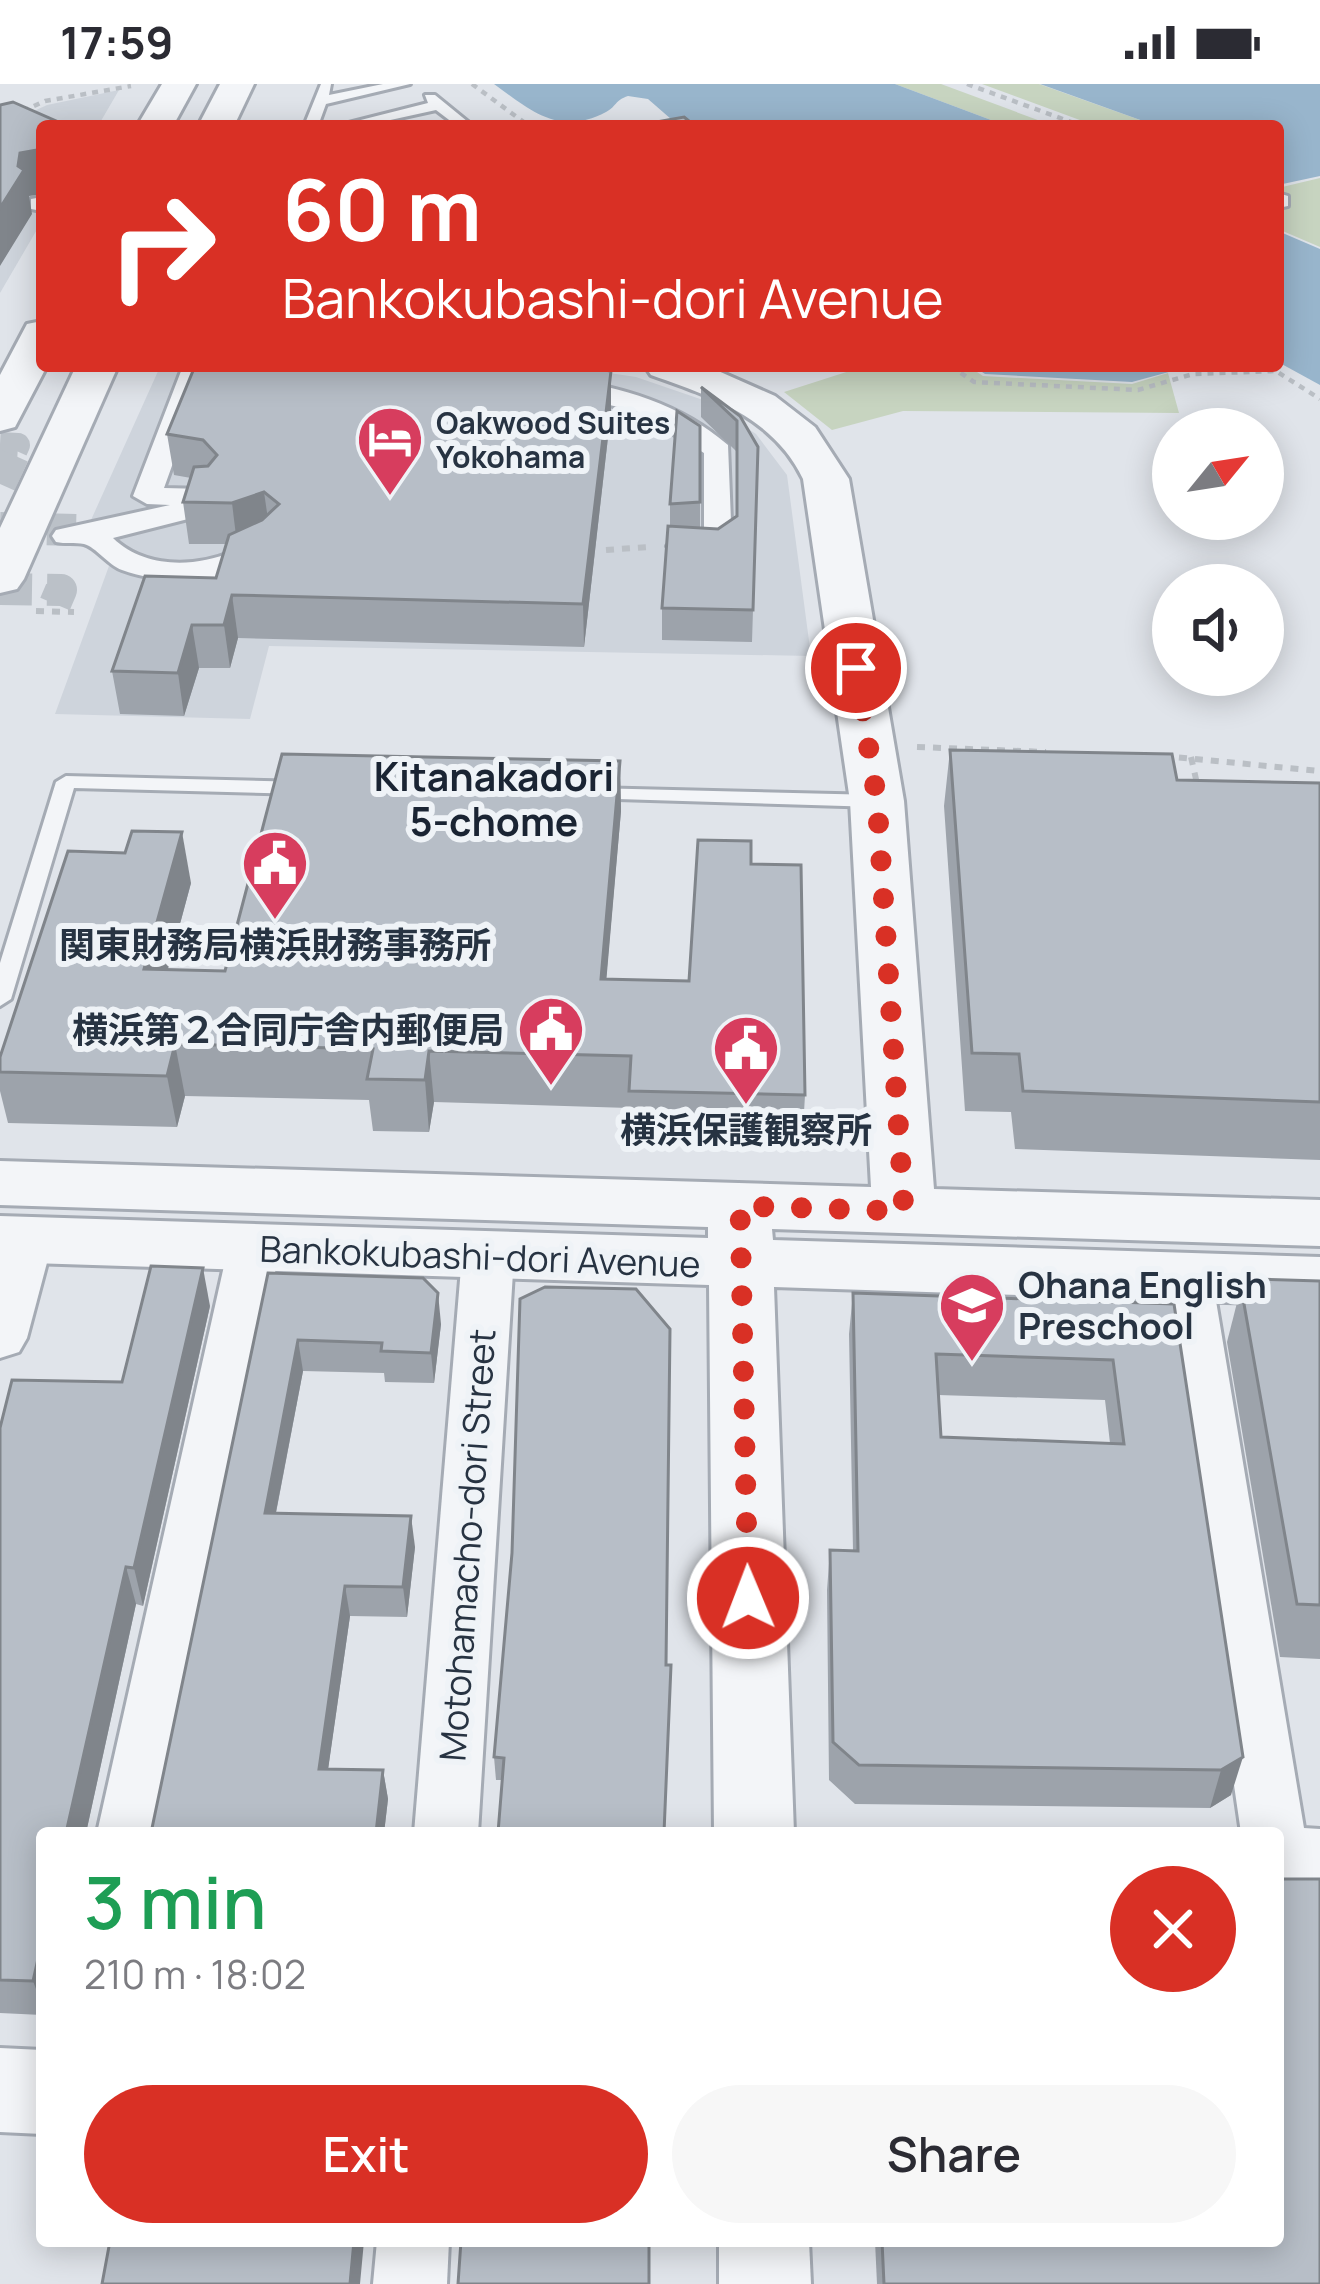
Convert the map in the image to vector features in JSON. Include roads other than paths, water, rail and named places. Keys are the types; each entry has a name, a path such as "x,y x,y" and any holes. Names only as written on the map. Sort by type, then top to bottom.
{"street":[{"path":"158,120 178,84"},
{"path":"219,120 237,84"},
{"path":"0,418 36,345"},
{"path":"0,579 94,372"},
{"path":"142,506 192,372"},
{"path":"680,372 755,403 793,431 820,463 877,800 904,1211"},
{"path":"538,385 603,393 653,407 696,429 718,452 718,547 674,546"},
{"path":"202,504 142,506 81,537 130,564 160,569 225,566 266,545"},
{"name":"Bankokubashi-dori Avenue","path":"0,1183 740,1235 1186,1277 1320,1281"},
{"name":"Bankokubashi-dori Avenue","path":"13,1240 488,1256 740,1235 904,1211 1320,1223"},
{"path":"740,1235 754,1827"},
{"path":"0,1338 13,1240"},
{"path":"130,1827 254,1248"},
{"name":"Motohamacho-dori Street","path":"446,1827 488,1256"},
{"path":"1186,1277 1272,1827"},
{"path":"1284,1856 1320,1858"},
{"path":"0,2090 36,2092"},
{"path":"410,2284 413,2247"},
{"path":"764,2247 765,2284"}],"lane":[{"path":"312,120 327,84"},
{"path":"320,101 408,84 458,120"},
{"path":"371,120 439,105"},
{"path":"0,999 67,782 320,788"},
{"path":"578,794 877,800"}],"water":[{"path":"494,84 895,84 991,120 672,120 648,99 628,96 584,120 556,120 533,111"},
{"path":"1040,84 1320,84 1320,176 1284,184 1284,120 1140,120"},
{"path":"1284,234 1320,249 1320,385 1284,365"},
{"path":"982,372 1169,372 1132,382"}],"tunnel":[{"path":"0,444 18,445 13,456"},
{"path":"0,484 14,453"},
{"path":"0,528 76,530"},
{"path":"0,589 61,590 55,604"}],"place":[{"name":"Oakwood Suites Yokohama","path":"390,498"},
{"name":"関東財務局横浜財務事務所","path":"275,922"},
{"name":"横浜第２合同庁舎内郵便局","path":"551,1088"},
{"name":"横浜保護観察所","path":"746,1107"},
{"name":"Ohana English Preschool","path":"972,1364"}],"district":[{"name":"Kitanakadori 5-chome","path":"494,798"}]}
